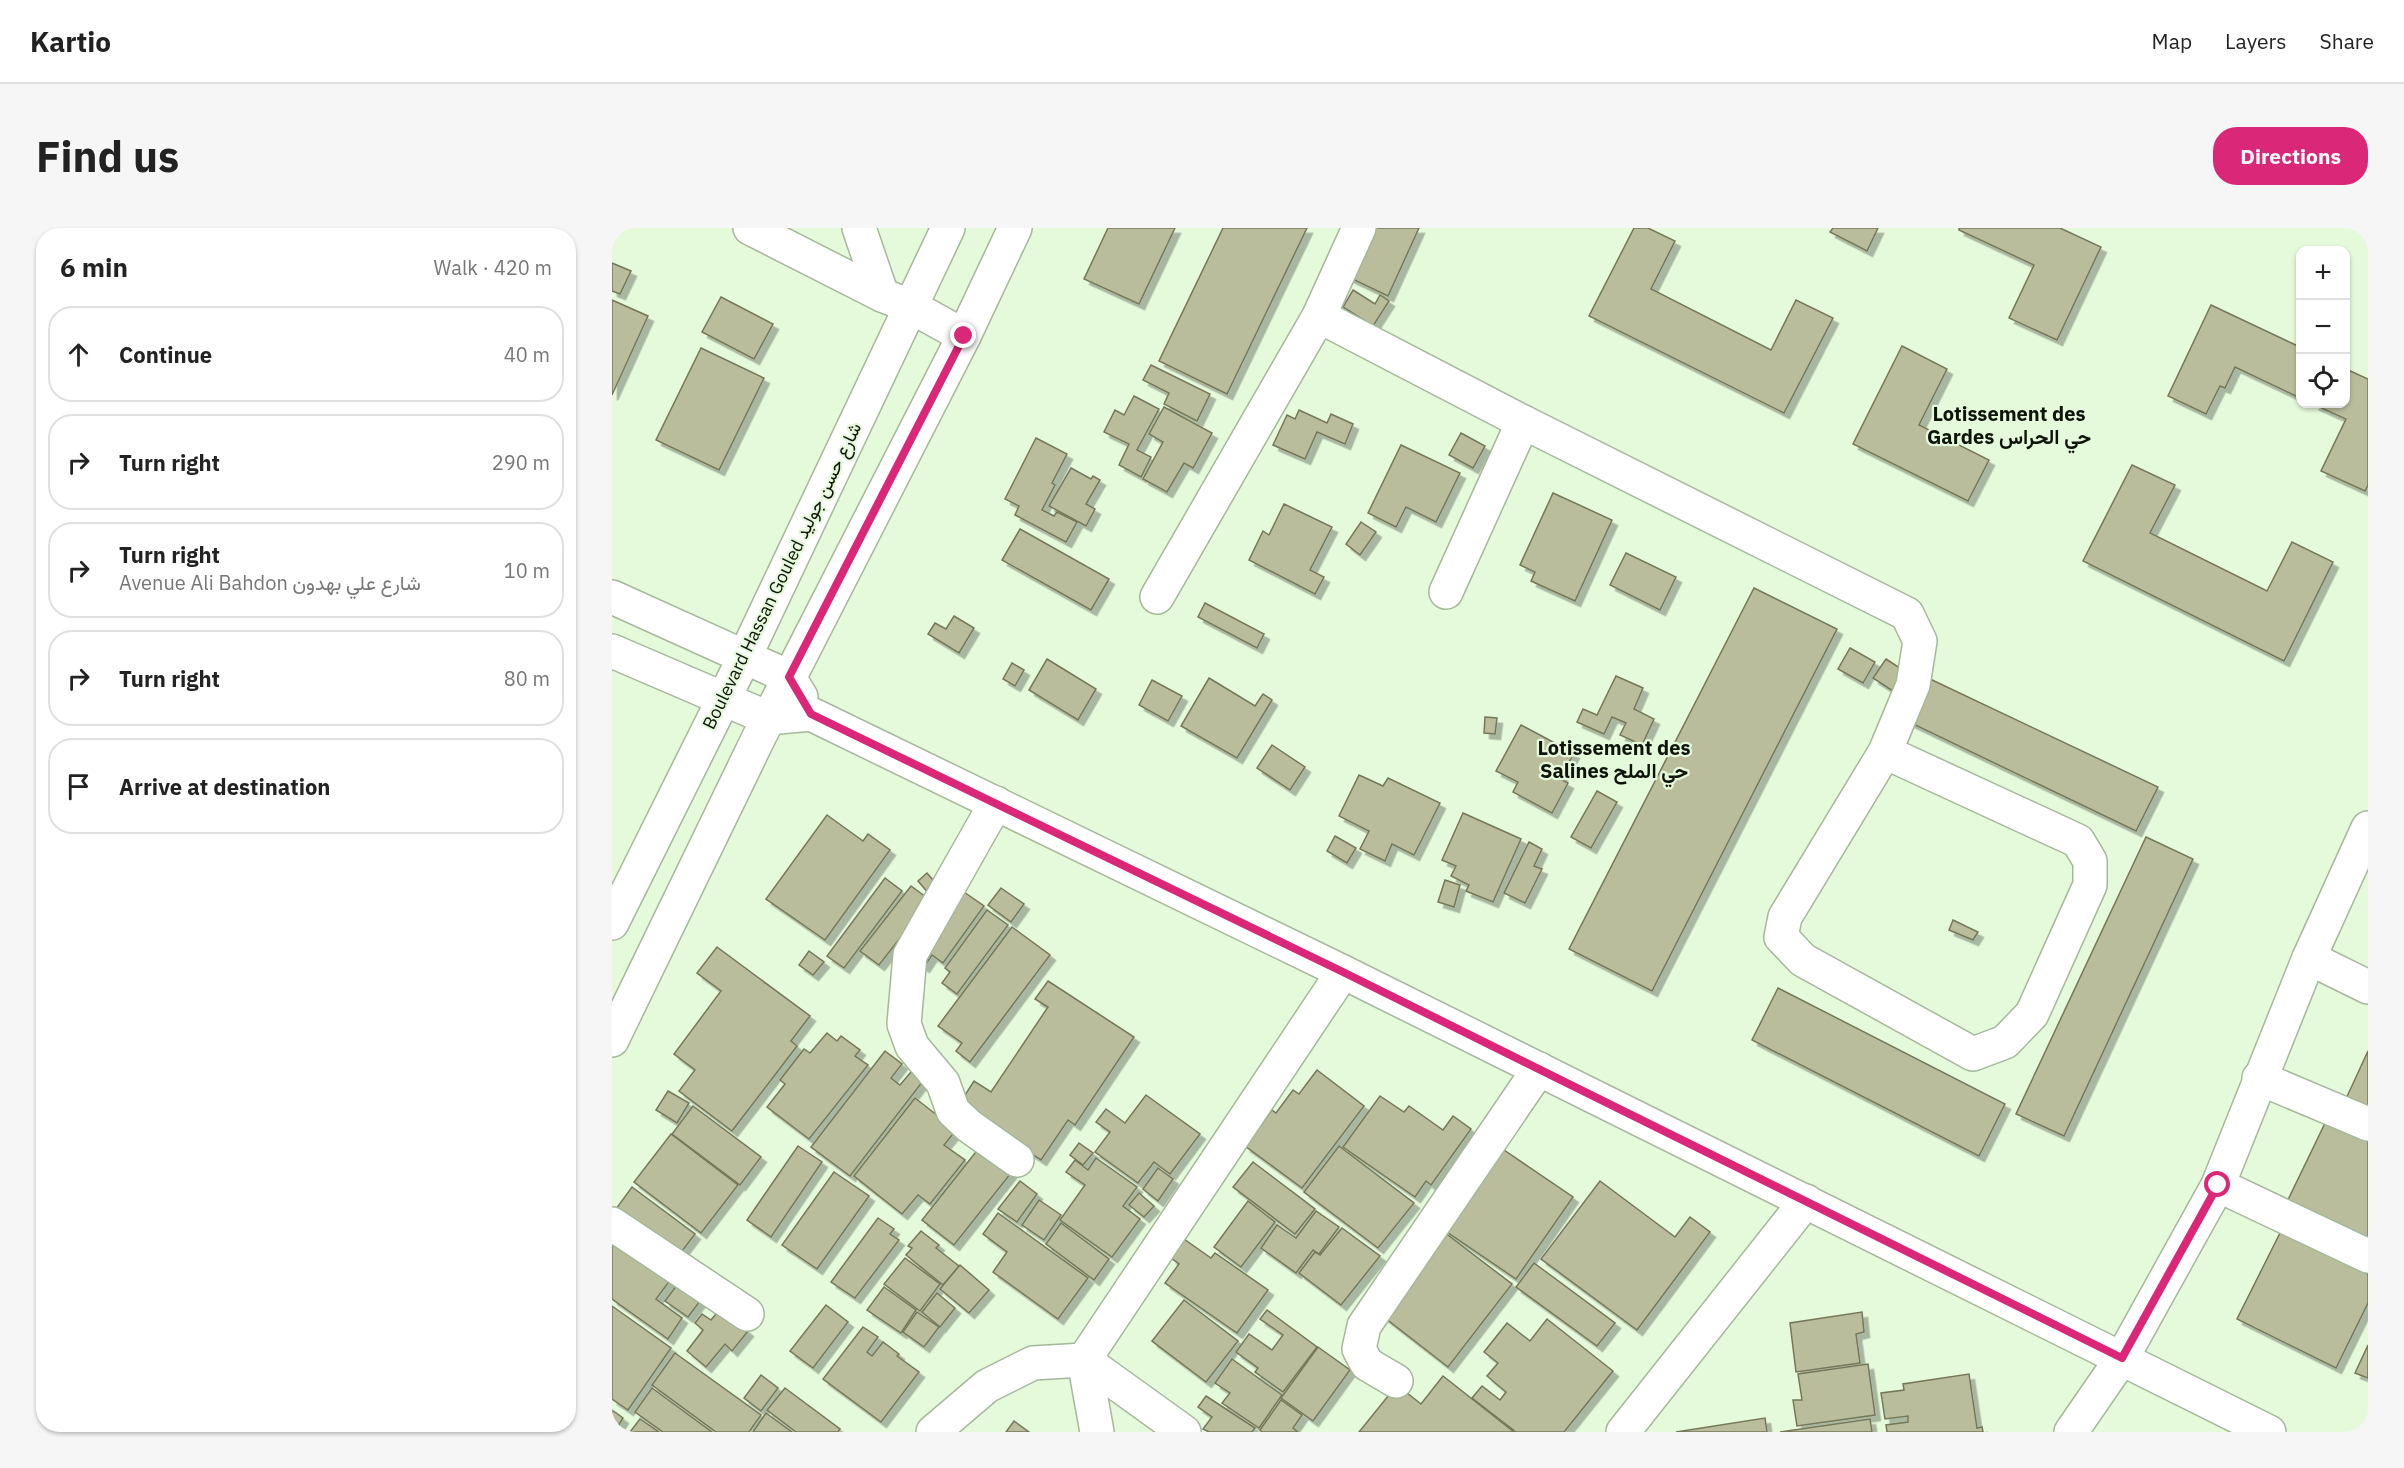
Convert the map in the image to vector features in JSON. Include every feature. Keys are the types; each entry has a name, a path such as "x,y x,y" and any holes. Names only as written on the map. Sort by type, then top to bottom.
{"main road":[{"path":"750,228 964,336"},
{"path":"859,228 896,300"},
{"name":"Boulevard Hassan Gouled شارع حسن جوليد","path":"612,923 745,656 896,300 948,228"},
{"path":"612,1040 768,718 964,336 1015,228"},
{"path":"1157,597 1319,316 1359,228"},
{"path":"1319,316 1523,422 1907,614 1920,641 1913,685 1885,752 1785,917 1781,937 1803,960 1973,1054 2005,1042 2032,1014 2090,885 2090,861 2078,841 1885,752"},
{"path":"1446,592 1523,422"},
{"path":"612,597 789,677 811,714"},
{"path":"612,651 768,718 811,714 1343,972 2269,1432"},
{"path":"996,803 910,955 904,1024 912,1046 943,1083 953,1111 969,1126 1017,1160"},
{"path":"2071,1432 2122,1358 2218,1185 2309,958 2366,838"},
{"path":"2309,958 2368,987"},
{"path":"1097,1432 1084,1360 1343,972"},
{"path":"1396,1381 1367,1364 1359,1350 1364,1326 1539,1069"},
{"path":"2259,1078 2368,1124"},
{"path":"2218,1185 2368,1256"},
{"path":"1623,1432 1806,1201"},
{"path":"612,1224 747,1314"},
{"path":"933,1432 987,1386 1033,1363 1084,1360 1184,1432"}],"building":[{"path":"1108,228 1175,228 1139,304 1084,279"},
{"path":"1223,228 1307,228 1227,394 1159,361"},
{"path":"1368,228 1419,228 1388,296 1346,276"},
{"path":"1634,228 1648,228 1675,241 1651,289 1771,350 1796,300 1833,318 1784,413 1589,316"},
{"path":"1833,228 1878,228 1867,251 1830,232"},
{"path":"1959,228 2060,228 2101,247 2057,340 2009,318 2034,265"},
{"path":"612,263 631,271 620,294 612,291"},
{"path":"1353,290 1375,304 1380,295 1389,301 1373,326 1343,307"},
{"path":"721,297 773,324 754,359 702,332"},
{"path":"612,300 648,316 612,395"},
{"path":"2211,305 2296,345 2296,396 2235,367 2225,388 2220,386 2206,414 2168,396"},
{"path":"1902,346 1947,369 1919,425 1989,460 1968,501 1853,444"},
{"path":"701,348 764,378 719,470 656,440"},
{"path":"1151,365 1210,394 1197,421 1164,404 1169,393 1143,380"},
{"path":"2350,371 2368,379 2368,485 2365,491 2321,471 2346,419 2322,408 2350,408"},
{"path":"1134,396 1159,409 1137,450 1151,457 1141,477 1119,465 1129,444 1104,432 1115,410 1124,415"},
{"path":"1164,407 1212,433 1193,468 1184,463 1167,492 1143,479 1163,442 1149,434"},
{"path":"1299,410 1327,423 1331,414 1353,424 1345,444 1317,432 1305,459 1273,445 1287,415 1295,419"},
{"path":"1461,433 1485,446 1473,468 1449,455"},
{"path":"1036,438 1067,454 1052,483 1055,485 1042,510 1054,516 1057,512 1077,522 1066,542 1015,515 1019,506 1005,499"},
{"path":"1401,445 1460,473 1436,522 1406,507 1396,527 1368,513"},
{"path":"2132,465 2175,485 2150,533 2267,591 2292,542 2333,562 2284,661 2083,561"},
{"path":"1071,468 1091,479 1093,476 1100,480 1086,504 1095,509 1086,526 1049,506"},
{"path":"1553,493 1612,520 1575,601 1531,581 1535,572 1520,565"},
{"path":"1284,504 1332,527 1310,570 1324,577 1315,594 1249,560 1263,531 1269,535"},
{"path":"1361,522 1376,532 1360,555 1346,544"},
{"path":"1020,529 1109,579 1091,610 1002,560"},
{"path":"1626,553 1676,577 1660,610 1610,585"},
{"path":"1754,588 1837,629 1652,991 1569,949"},
{"path":"1205,603 1264,634 1257,648 1198,617"},
{"path":"954,616 974,628 959,653 928,634 935,623 946,629"},
{"path":"1850,648 1875,662 1863,683 1838,669"},
{"path":"1047,659 1096,689 1078,720 1029,690"},
{"path":"1886,659 1912,676 1899,695 1873,678"},
{"path":"1012,663 1024,670 1015,686 1003,679"},
{"path":"1616,676 1643,688 1634,709 1654,719 1642,745 1620,735 1626,723 1612,717 1604,734 1577,722 1583,709 1597,715"},
{"path":"1209,678 1255,706 1263,694 1272,700 1237,758 1181,726"},
{"path":"1930,679 2158,787 2136,831 1909,722"},
{"path":"1152,680 1182,696 1168,721 1139,705"},
{"path":"1485,717 1497,718 1495,734 1484,733"},
{"path":"1521,725 1574,753 1560,779 1568,783 1552,813 1513,792 1518,782 1496,771"},
{"path":"1272,745 1305,767 1290,790 1257,768"},
{"path":"1359,775 1383,786 1388,778 1440,803 1414,855 1392,844 1385,861 1360,849 1369,831 1339,816"},
{"path":"1597,791 1617,802 1591,848 1571,837"},
{"path":"1463,813 1521,839 1493,902 1466,891 1469,885 1451,876 1456,866 1442,860"},
{"path":"827,815 863,841 868,834 890,850 825,940 766,899"},
{"path":"1335,836 1356,848 1347,863 1327,851"},
{"path":"2146,837 2193,859 2064,1136 2016,1114"},
{"path":"1529,842 1542,849 1534,866 1542,869 1525,903 1504,893"},
{"path":"927,873 939,887 930,895 918,881"},
{"path":"885,878 902,891 844,968 827,956"},
{"path":"1445,880 1460,885 1454,907 1438,902"},
{"path":"911,886 930,900 879,965 860,951"},
{"path":"1001,888 1024,904 1011,922 988,905"},
{"path":"964,892 984,906 943,963 932,955 924,967 914,960"},
{"path":"987,910 1008,925 957,994 942,983 950,972 945,968"},
{"path":"1953,920 1978,932 1973,940 1949,930"},
{"path":"1012,927 1050,955 970,1062 956,1051 962,1043 938,1026"},
{"path":"717,947 810,1016 791,1041 797,1046 732,1131 679,1091 695,1070 674,1054 721,991 697,973"},
{"path":"809,951 824,962 813,975 799,965"},
{"path":"1048,981 1134,1037 1075,1125 1068,1120 1041,1160 958,1106 974,1081 991,1092 1048,1007 1035,999"},
{"path":"1778,988 2005,1104 1979,1156 1752,1040"},
{"path":"827,1033 837,1041 841,1036 860,1050 855,1056 868,1065 809,1139 767,1107 785,1084 780,1080 804,1049 810,1053"},
{"path":"885,1051 902,1064 891,1078 900,1085 911,1072 923,1081 850,1176 811,1147"},
{"path":"2368,1051 2368,1113 2344,1103"},
{"path":"1317,1070 1364,1106 1302,1188 1245,1146 1272,1110 1276,1113 1293,1090 1299,1094"},
{"path":"668,1091 689,1103 677,1123 656,1110"},
{"path":"1146,1095 1200,1134 1170,1174 1154,1162 1138,1183 1095,1152 1110,1132 1096,1122 1106,1109 1125,1123"},
{"path":"1380,1096 1404,1112 1409,1106 1443,1130 1453,1116 1471,1129 1431,1185 1426,1181 1415,1197 1343,1147"},
{"path":"915,1098 956,1130 944,1145 965,1160 930,1204 918,1195 902,1214 854,1176"},
{"path":"693,1106 761,1157 740,1185 672,1134"},
{"path":"2328,1117 2368,1136 2368,1244 2286,1204"},
{"path":"671,1134 738,1185 701,1233 634,1182"},
{"path":"1079,1143 1093,1153 1083,1165 1070,1155"},
{"path":"798,1146 822,1162 771,1237 747,1220"},
{"path":"1339,1146 1414,1203 1378,1248 1304,1192"},
{"path":"979,1148 1011,1173 954,1245 922,1220"},
{"path":"1501,1148 1573,1197 1516,1279 1444,1230"},
{"path":"1096,1158 1137,1187 1123,1206 1140,1219 1112,1257 1060,1220 1085,1185 1066,1172 1075,1160 1088,1170"},
{"path":"1253,1162 1315,1209 1295,1234 1233,1187"},
{"path":"1158,1168 1173,1179 1158,1201 1143,1189"},
{"path":"834,1172 869,1196 817,1269 782,1245"},
{"path":"1020,1181 1037,1194 1017,1222 998,1209"},
{"path":"1600,1181 1675,1237 1690,1217 1710,1232 1637,1330 1541,1259"},
{"path":"632,1187 695,1234 676,1259 613,1213"},
{"path":"1139,1193 1154,1206 1144,1217 1129,1205"},
{"path":"1039,1200 1061,1215 1044,1240 1022,1225"},
{"path":"1248,1201 1275,1222 1241,1267 1214,1247"},
{"path":"1316,1211 1339,1227 1319,1254 1313,1250 1296,1273 1261,1248 1277,1225 1296,1238"},
{"path":"998,1213 1088,1278 1058,1319 993,1272 1007,1252 983,1234"},
{"path":"878,1218 894,1229 890,1234 899,1240 855,1298 831,1282"},
{"path":"1061,1223 1109,1259 1094,1280 1046,1244"},
{"path":"1342,1228 1380,1256 1341,1305 1299,1273 1315,1252 1320,1255"},
{"path":"921,1231 939,1245 936,1248 959,1266 943,1285 906,1255 912,1248 908,1246"},
{"path":"2281,1231 2368,1274 2368,1303 2336,1368 2237,1319"},
{"path":"1444,1232 1512,1284 1448,1367 1380,1314"},
{"path":"612,1237 671,1279 656,1299 682,1318 668,1339 612,1299"},
{"path":"1184,1239 1211,1258 1215,1253 1268,1290 1237,1333 1165,1283 1179,1264 1171,1258"},
{"path":"905,1258 940,1284 920,1311 884,1284"},
{"path":"1534,1263 1615,1323 1597,1346 1516,1287"},
{"path":"960,1265 989,1290 969,1313 940,1289"},
{"path":"677,1285 700,1301 688,1317 665,1301"},
{"path":"884,1287 916,1310 901,1333 867,1310"},
{"path":"937,1293 955,1308 940,1327 922,1312"},
{"path":"1184,1300 1238,1341 1206,1382 1152,1341"},
{"path":"826,1305 848,1322 813,1368 790,1351"},
{"path":"612,1306 671,1348 628,1410 612,1399"},
{"path":"720,1309 748,1331 732,1351 725,1344 706,1367 687,1351 703,1330 695,1323 702,1314 711,1320"},
{"path":"1267,1310 1317,1347 1283,1392 1255,1372 1258,1368 1236,1352 1249,1334 1272,1350 1283,1335 1260,1319"},
{"path":"917,1312 939,1327 924,1347 903,1332"},
{"path":"1862,1312 1864,1332 1856,1334 1860,1363 1796,1372 1790,1323"},
{"path":"1547,1319 1613,1371 1564,1432 1516,1432 1472,1398 1482,1386 1500,1400 1506,1392 1487,1376 1498,1363 1484,1352 1507,1323 1530,1341"},
{"path":"863,1327 878,1337 867,1352 872,1356 883,1342 919,1372 881,1422 823,1379"},
{"path":"2368,1345 2368,1378 2355,1373"},
{"path":"1318,1347 1350,1370 1313,1421 1281,1398"},
{"path":"675,1353 761,1415 749,1432 716,1432 652,1385"},
{"path":"1232,1359 1282,1395 1259,1428 1222,1403 1230,1393 1215,1383"},
{"path":"1868,1364 1875,1415 1797,1426 1793,1400 1802,1400 1798,1374"},
{"path":"1969,1374 1977,1428 1982,1427 1983,1432 1887,1432 1886,1425 1908,1422 1908,1416 1885,1419 1881,1393 1904,1390 1903,1384"},
{"path":"761,1375 778,1388 761,1411 744,1398"},
{"path":"1443,1376 1514,1432 1359,1432 1397,1385 1421,1404"},
{"path":"652,1388 712,1432 663,1432 635,1412"},
{"path":"785,1388 840,1429 838,1432 796,1432 767,1410"},
{"path":"1206,1396 1255,1428 1252,1432 1209,1432 1203,1429 1212,1417 1198,1407"},
{"path":"1281,1400 1302,1415 1293,1428 1298,1432 1262,1432 1260,1430"},
{"path":"612,1410 623,1418 617,1428 612,1425"},
{"path":"766,1413 792,1432 753,1432"},
{"path":"1765,1418 1767,1432 1676,1432"},
{"path":"640,1419 659,1432 630,1432"},
{"path":"1870,1419 1872,1432 1780,1432"},
{"path":"1014,1421 1029,1432 1006,1432"}],"district":[{"name":"Lotissement des Gardes حي الحراس","path":"2009,426"},
{"name":"Lotissement des Salines حي الملح","path":"1614,760"}],"route":[{"path":"964,336 789,677 811,714 1343,972 2122,1358 2218,1185"}]}
